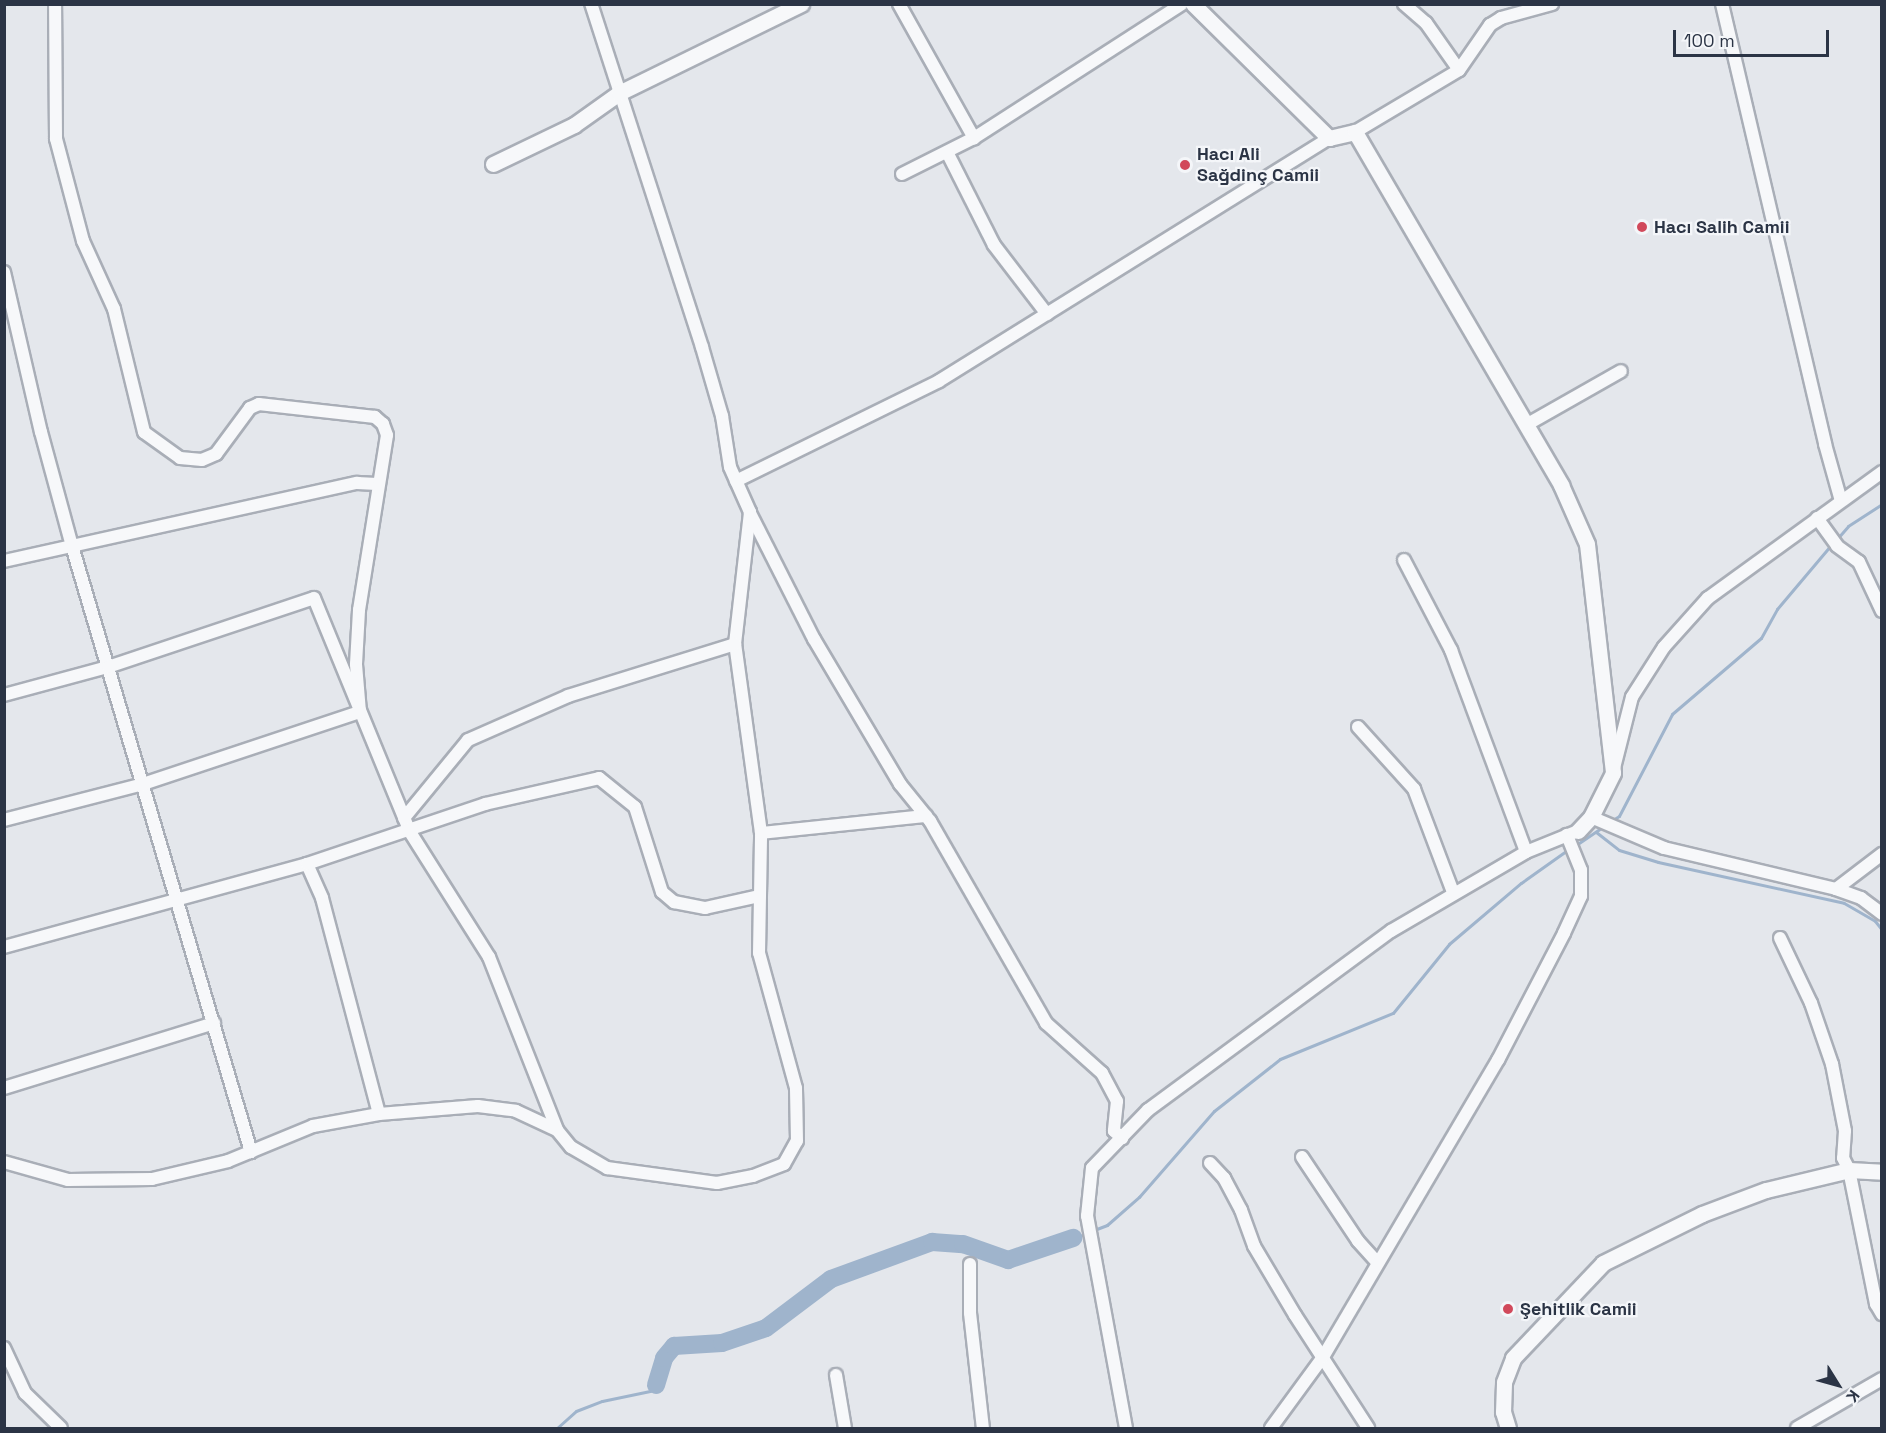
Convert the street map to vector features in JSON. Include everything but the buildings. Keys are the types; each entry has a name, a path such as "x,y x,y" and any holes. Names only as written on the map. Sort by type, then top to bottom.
{"street":[{"path":"55,4 56,139 83,241 114,309 132,398 144,432 180,458 202,460 216,454 250,408 259,404 375,417 383,424 387,435 377,484 359,610 356,664 360,712"},
{"path":"591,4 702,347 736,481 750,512 814,639 900,784 926,816 1046,1023 1102,1073 1117,1101 1114,1131 1122,1138"},
{"path":"493,164 574,125 619,93 801,4"},
{"path":"899,4 974,138"},
{"path":"902,174 974,138 1182,4"},
{"path":"1193,4 1329,138"},
{"path":"1404,4 1426,23 1459,70"},
{"path":"736,481 939,381 1329,138 1355,132 1459,70 1490,26 1501,18 1552,4"},
{"path":"1722,4 1825,444 1841,501"},
{"path":"1355,132 1561,485 1587,543 1613,773"},
{"path":"947,152 994,245 1047,314"},
{"path":"4,272 41,432 72,546 251,1152"},
{"path":"1526,425 1621,371"},
{"path":"1126,1428 1087,1216 1092,1168 1148,1110 1391,931 1453,892 1526,852 1571,836 1592,819 1613,773 1632,697 1664,647 1708,598 1881,472"},
{"path":"4,561 357,483 377,484"},
{"path":"4,695 108,667 314,598 410,832 489,957 557,1130 571,1147 608,1168 717,1184 753,1176 784,1164 797,1141 796,1088 759,952 761,833 735,644 750,512"},
{"path":"1817,518 1837,546 1859,562 1881,611"},
{"path":"1404,560 1451,650 1526,852"},
{"path":"404,818 468,740 568,696 735,644"},
{"path":"4,820 143,784 360,712"},
{"path":"1358,727 1414,789 1453,892"},
{"path":"4,946 307,864 410,832 485,804 598,778 635,807 662,892 674,902 705,908 759,896"},
{"path":"761,833 926,816"},
{"path":"1592,819 1664,848 1861,898 1881,914"},
{"path":"1272,1428 1323,1357 1504,1049 1581,896 1581,870 1571,836"},
{"path":"1836,890 1881,854"},
{"path":"307,864 322,898 379,1114"},
{"path":"1779,938 1811,1003 1832,1064 1845,1131 1843,1158 1849,1170 1876,1304 1881,1314"},
{"path":"4,1088 214,1023"},
{"path":"4,1162 68,1179 152,1179 251,1152 313,1126 379,1114 478,1106 516,1111 557,1130"},
{"path":"1302,1157 1358,1241 1377,1262"},
{"path":"1210,1163 1224,1178 1242,1210 1254,1246 1368,1428"},
{"path":"1508,1428 1503,1412 1504,1382 1513,1358 1603,1263 1723,1206 1766,1190 1849,1170 1881,1172"},
{"path":"970,1264 970,1313 983,1428"},
{"path":"4,1348 25,1393 61,1428"},
{"path":"836,1376 845,1428"},
{"path":"1797,1428 1881,1379"}],"waterway":[{"path":"1836,540 1848,526 1882,504"},
{"path":"1611,821 1619,816 1672,714 1761,638 1777,609 1831,545"},
{"path":"1576,845 1603,827"},
{"path":"1596,832 1619,850 1658,862 1844,903 1875,921 1882,930"},
{"path":"1094,1230 1107,1225 1139,1197 1214,1111 1280,1059 1393,1013 1449,944 1521,883 1570,848"},
{"path":"1073,1238 1088,1233"},
{"path":"656,1385 664,1358 674,1346 722,1343 766,1328 831,1279 932,1242 963,1244 1008,1260 1073,1238"},
{"path":"557,1428 576,1411 602,1401 650,1391 656,1385"}],"place":[{"name":"Hacı Ali Sağdinç Camii","path":"1185,165"},
{"name":"Hacı Salih Camii","path":"1642,227"},
{"name":"Şehitlik Camii","path":"1508,1309"}]}
